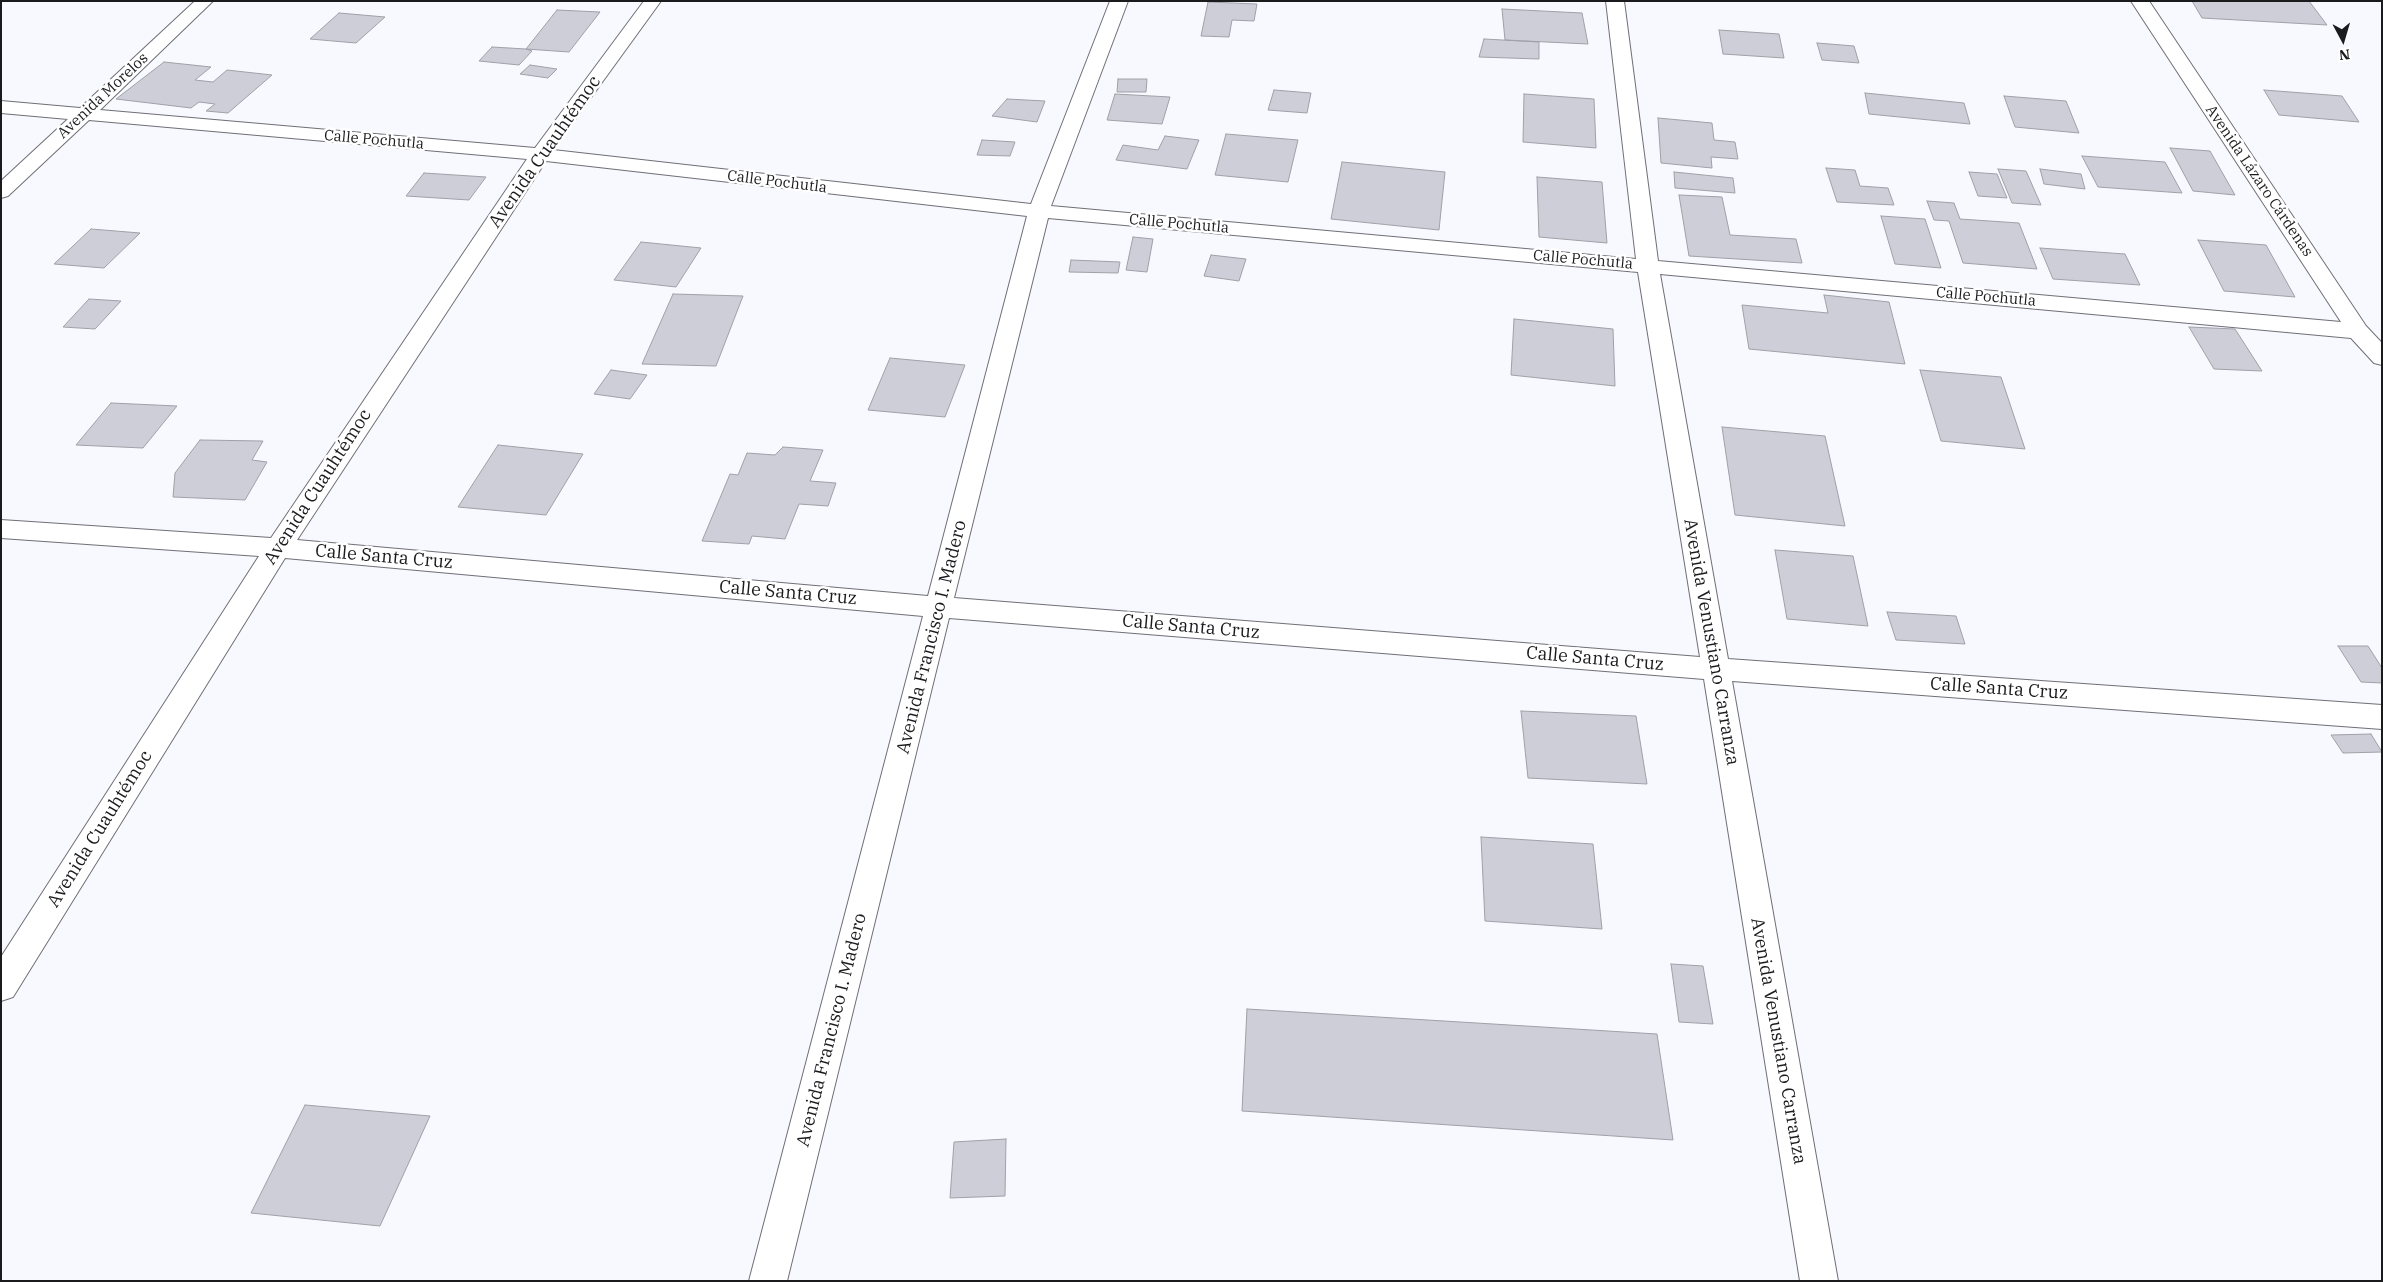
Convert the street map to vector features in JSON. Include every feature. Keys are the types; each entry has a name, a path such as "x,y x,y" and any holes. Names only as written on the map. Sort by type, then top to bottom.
{"street":[{"name":"Avenida Morelos","path":"1,192 82,114 205,1"},
{"name":"Avenida Cuauhtémoc","path":"1,986 278,548 540,154 653,1"},
{"name":"Avenida Francisco I. Madero","path":"768,1281 1039,212 1119,1"},
{"name":"Avenida Venustiano Carranza","path":"1615,1 1648,266 1818,1281"},
{"name":"Avenida Lázaro Cárdenas","path":"2140,1 2358,331 2382,358"},
{"name":"Calle Pochutla","path":"1,107 540,154 1039,212 2358,331"},
{"name":"Calle Santa Cruz","path":"1,529 278,548 940,607 1715,669 2382,717"}],"building":[{"path":"2192,1 2309,1 2327,25 2202,18"},
{"path":"1208,2 1257,4 1254,21 1232,20 1229,37 1201,36"},
{"path":"1502,9 1582,13 1588,44 1505,40"},
{"path":"557,10 600,12 569,52 526,49"},
{"path":"339,13 385,17 356,43 310,39"},
{"path":"1719,30 1779,34 1784,58 1723,54"},
{"path":"1484,39 1539,42 1539,59 1479,57"},
{"path":"1817,43 1854,46 1859,63 1822,60"},
{"path":"492,47 532,51 519,65 479,61"},
{"path":"164,62 211,67 195,80 213,82 227,70 272,75 228,113 206,111 215,104 199,102 191,108 116,99"},
{"path":"530,65 557,69 548,78 520,74"},
{"path":"1118,79 1147,79 1146,92 1117,92"},
{"path":"1274,90 1311,93 1307,113 1268,110"},
{"path":"2264,90 2342,96 2359,122 2279,115"},
{"path":"1865,93 1964,103 1970,124 1869,114"},
{"path":"1115,94 1170,97 1162,124 1107,120"},
{"path":"1524,94 1594,99 1596,148 1523,142"},
{"path":"2004,96 2066,101 2079,133 2015,127"},
{"path":"1007,99 1045,101 1037,122 992,116"},
{"path":"1658,118 1712,123 1714,140 1735,142 1738,159 1711,157 1712,168 1661,163"},
{"path":"1226,134 1298,140 1288,182 1215,175"},
{"path":"1165,136 1199,140 1187,169 1116,160 1123,145 1158,150"},
{"path":"982,140 1015,142 1010,156 977,155"},
{"path":"2170,148 2210,151 2235,195 2193,191"},
{"path":"2082,156 2165,162 2182,193 2098,187"},
{"path":"1342,162 1445,172 1439,230 1331,219"},
{"path":"1826,168 1855,170 1860,186 1888,188 1894,205 1837,202"},
{"path":"1998,169 2026,171 2041,205 2012,203"},
{"path":"2040,169 2081,174 2085,189 2044,184"},
{"path":"1674,172 1733,178 1735,193 1675,188"},
{"path":"1969,172 1997,174 2007,198 1978,196"},
{"path":"424,173 486,177 469,200 406,196"},
{"path":"1537,177 1602,182 1607,243 1539,237"},
{"path":"1679,195 1722,197 1730,235 1796,239 1802,263 1689,256"},
{"path":"1927,201 1954,203 1960,219 2019,223 2037,269 1963,263 1949,221 1934,220"},
{"path":"1881,216 1925,219 1941,268 1895,264"},
{"path":"91,229 140,233 104,268 54,264"},
{"path":"1133,237 1153,239 1147,272 1126,270"},
{"path":"2198,240 2266,245 2295,297 2224,291"},
{"path":"641,242 701,248 676,287 614,280"},
{"path":"2040,248 2125,254 2140,285 2053,279"},
{"path":"1211,255 1246,259 1239,281 1204,276"},
{"path":"1071,260 1120,262 1118,273 1069,272"},
{"path":"673,294 743,296 716,366 642,364"},
{"path":"1824,295 1889,302 1905,364 1749,349 1742,305 1828,313"},
{"path":"89,299 121,301 95,329 63,327"},
{"path":"1514,319 1613,329 1615,386 1511,375"},
{"path":"2189,327 2235,329 2262,371 2214,369"},
{"path":"890,358 965,365 945,417 868,410"},
{"path":"611,370 647,375 630,399 594,394"},
{"path":"1920,370 2001,377 2025,449 1941,441"},
{"path":"111,403 177,406 143,448 76,445"},
{"path":"1722,427 1825,436 1845,526 1735,515"},
{"path":"200,440 263,441 252,460 267,462 245,500 173,497 175,473"},
{"path":"498,445 583,454 546,515 458,507"},
{"path":"783,447 823,450 810,481 836,483 828,506 799,504 785,539 752,536 749,544 702,541 730,474 738,475 747,453 775,455"},
{"path":"1775,550 1853,556 1868,626 1787,619"},
{"path":"1887,612 1956,616 1965,644 1896,640"},
{"path":"2338,646 2368,646 2382,668 2382,683 2361,682"},
{"path":"1521,711 1636,716 1647,784 1528,778"},
{"path":"2371,734 2382,752 2343,753 2331,735"},
{"path":"1481,837 1593,844 1602,929 1485,921"},
{"path":"1671,964 1703,966 1713,1024 1679,1022"},
{"path":"1247,1009 1657,1034 1673,1140 1242,1111"},
{"path":"305,1105 430,1116 380,1226 251,1213"},
{"path":"1006,1139 1005,1196 950,1198 954,1142"}]}
